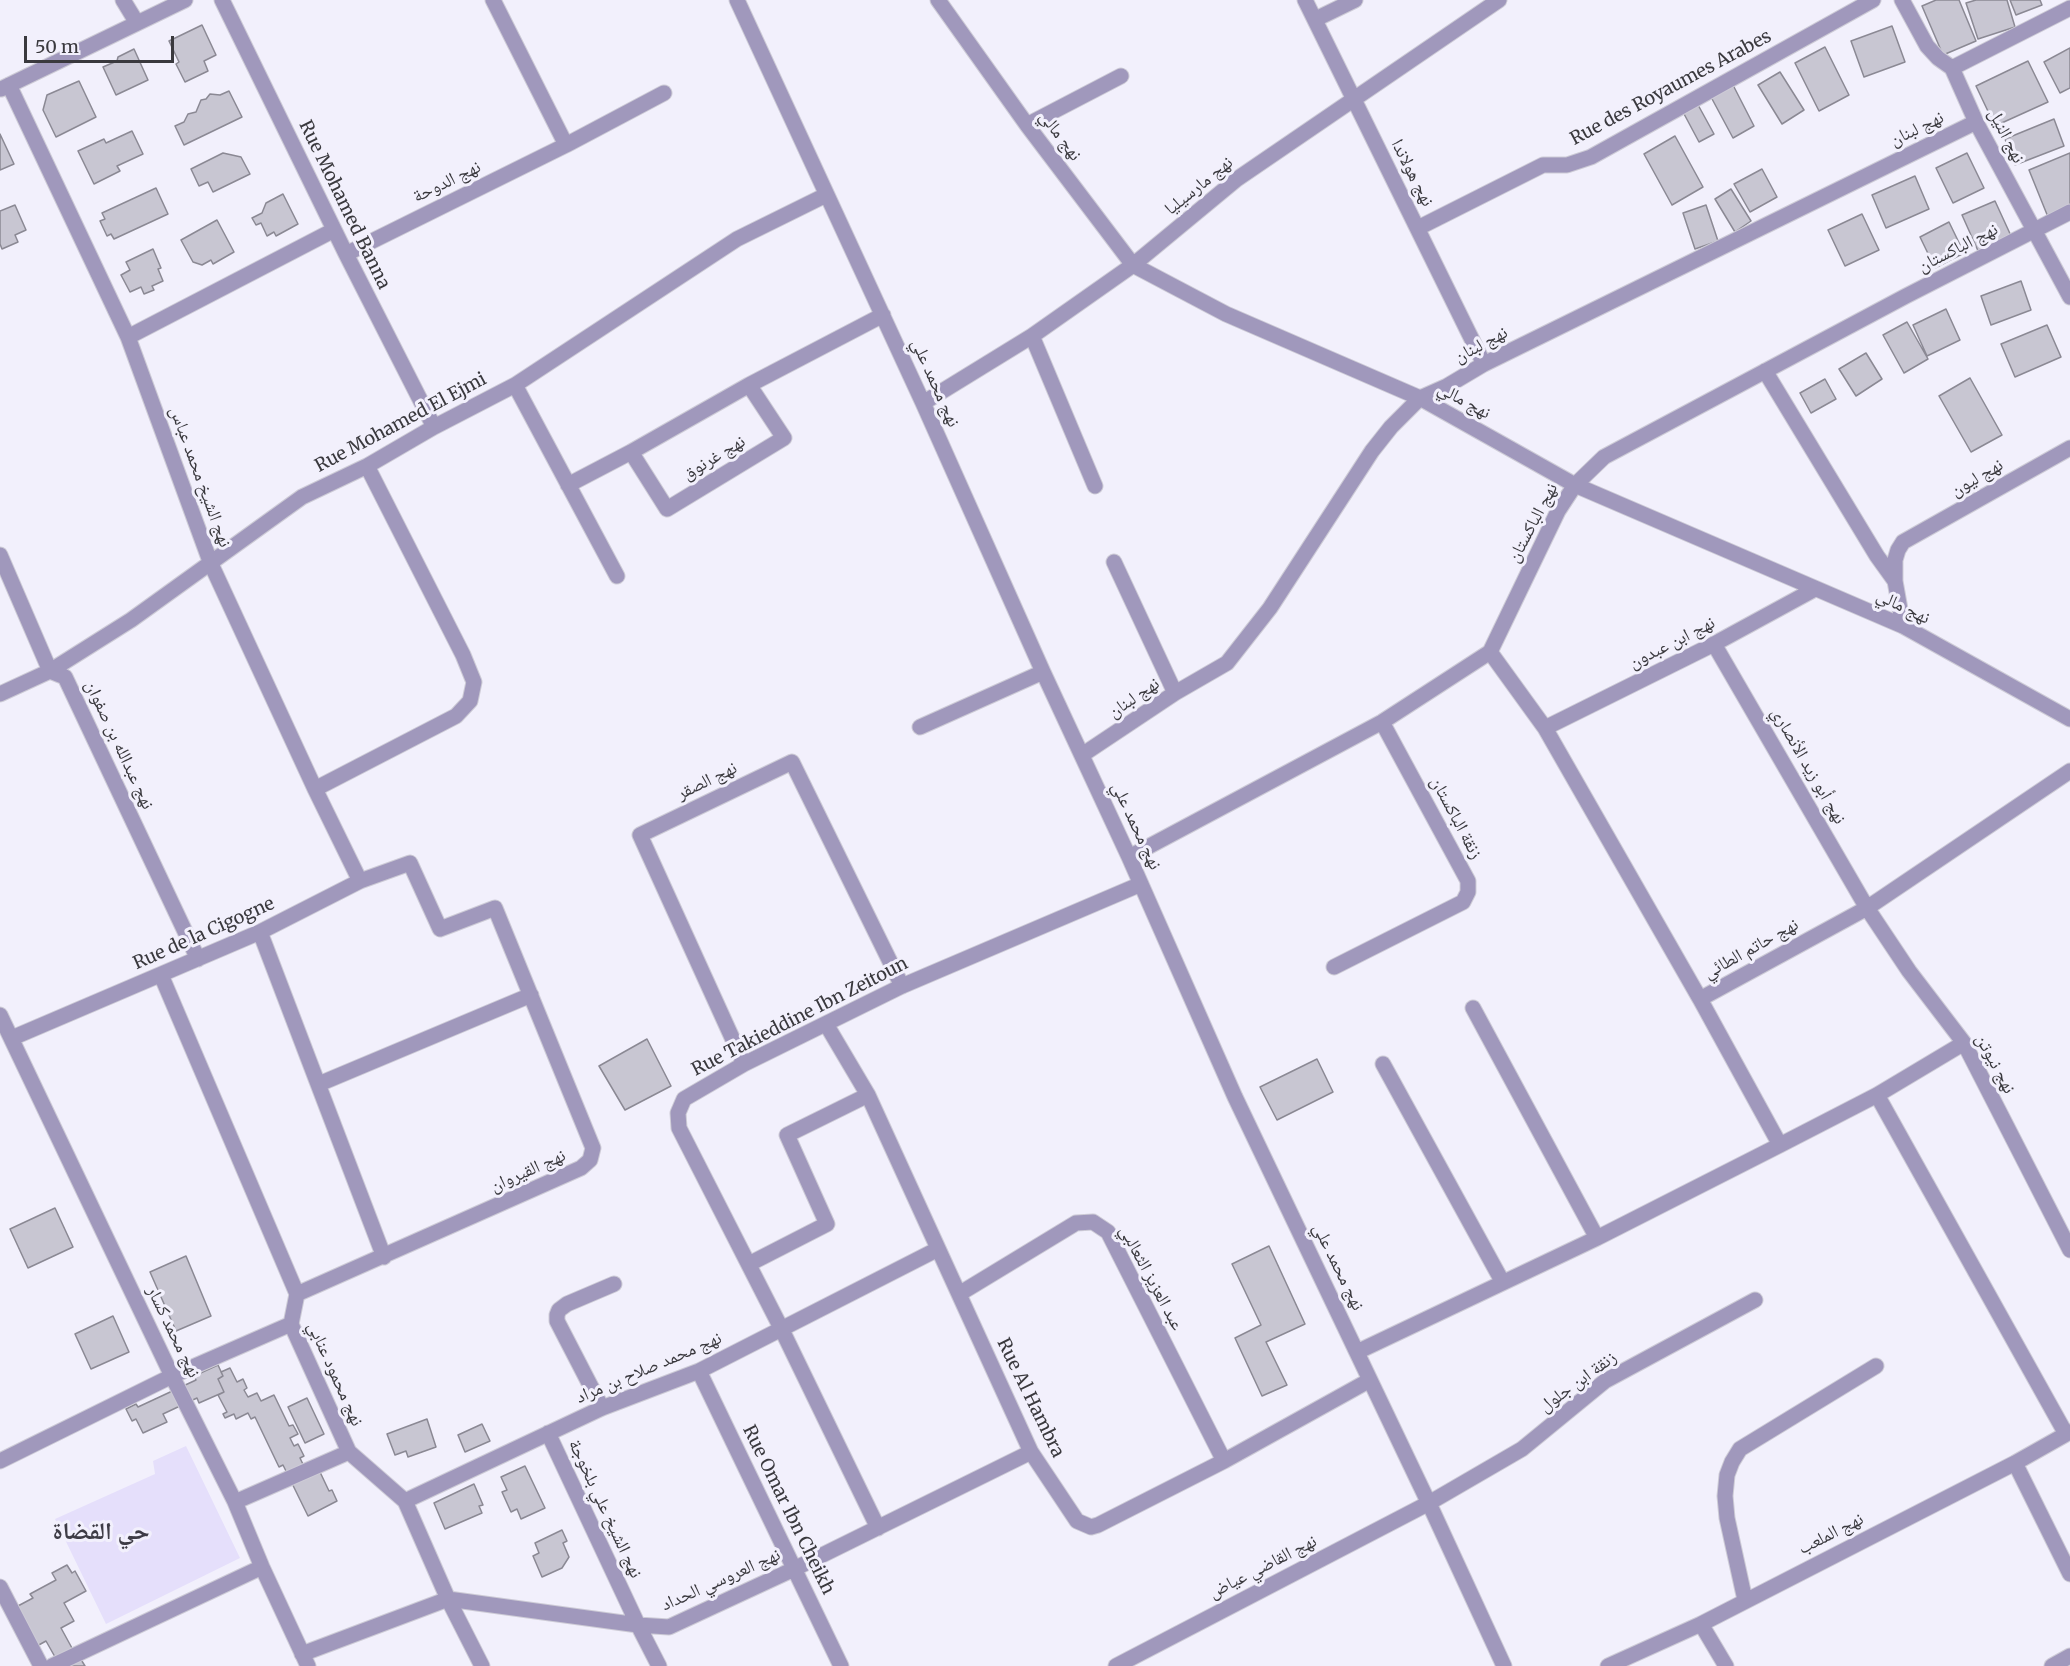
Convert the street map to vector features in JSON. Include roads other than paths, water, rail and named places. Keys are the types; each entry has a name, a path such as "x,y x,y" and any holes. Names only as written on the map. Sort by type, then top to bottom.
{"street":[{"path":"123,0 137,23"},
{"path":"4,87 185,0"},
{"name":"Rue Mohamed Banna","path":"222,0 346,255 434,427"},
{"path":"493,0 566,145"},
{"name":"نهج محمد علي","path":"737,0 1129,856 1235,1097 1429,1503 1504,1666"},
{"name":"نهج مالي","path":"938,0 1027,125 1133,265 1226,314 1420,398 1575,485 1903,626 2070,719"},
{"name":"نهج هولاندا","path":"1305,0 1484,364"},
{"path":"1316,19 1354,0"},
{"name":"نهج مارسيليا","path":"923,403 1032,336 1133,265 1237,179 1499,0"},
{"name":"Rue des Royaumes Arabes","path":"1418,228 1543,165 1567,165 1592,158 1873,0"},
{"name":"نهج النيل","path":"1902,0 1928,46 1938,58 1952,68 1976,122 2070,297"},
{"path":"1952,68 2070,8"},
{"path":"1027,125 1121,76"},
{"name":"نهج الشيخ محمد عباس","path":"4,87 128,337 211,564 360,881"},
{"name":"نهج الدوحة","path":"346,255 566,145 664,93"},
{"name":"نهج لبنان","path":"1082,755 1175,693 1227,663 1270,608 1372,451 1391,427 1420,398 1447,386 1484,364 1976,122"},
{"name":"Rue Mohamed El Ejmi","path":"0,694 50,671 131,620 302,497 367,466 434,427 515,385 737,239 826,195"},
{"name":"نهج الباكستان","path":"1490,652 1558,511 1575,485 1604,457 1765,370 2070,212"},
{"path":"128,337 334,230"},
{"path":"568,485 632,452 749,385 883,315"},
{"path":"1032,336 1095,486"},
{"path":"1765,370 1877,556 1895,581 1903,626"},
{"path":"515,385 617,576"},
{"name":"نهج غرنوق","path":"632,452 667,509 784,438 749,385"},
{"name":"نهج ليون","path":"1895,581 1895,560 1903,542 2070,448"},
{"path":"315,789 456,716 470,701 474,682 463,655 367,466"},
{"name":"نهج عبدالله بن صفوان","path":"0,555 50,671 65,677 198,959"},
{"path":"1114,562 1175,693"},
{"name":"نهج ابن عبدون","path":"1545,728 1714,644 1815,589"},
{"name":"نهج أبو زيد الأنصاري","path":"1714,644 1867,908"},
{"path":"1129,856 1382,722 1490,652"},
{"name":"نهج حاتم الطائي","path":"1490,652 1545,728 1700,999 1867,908 2070,771"},
{"path":"920,727 1043,672"},
{"name":"زنقة الباكستان","path":"1334,967 1463,902 1468,892 1468,882 1382,722"},
{"name":"نهج الصقر","path":"744,1064 640,835 792,762 902,986"},
{"name":"Rue de la Cigogne","path":"12,1038 260,932 360,881 410,863"},
{"name":"نهج القيروان","path":"297,1294 581,1168 590,1160 593,1148 495,908 440,929 410,863"},
{"name":"Rue Takieddine Ibn Zeitoun","path":"878,1528 781,1328 679,1128 678,1113 684,1099 744,1064 902,986 1141,884"},
{"name":"نهج نيوتن","path":"1867,908 1909,971 1964,1043 2070,1250"},
{"path":"260,932 384,1257"},
{"path":"161,975 297,1294"},
{"path":"319,1084 531,995"},
{"path":"1700,999 1780,1145"},
{"path":"1473,1008 1598,1238"},
{"name":"نهج محمد كسار","path":"0,1015 172,1376 235,1502 262,1568 305,1660"},
{"name":"Rue Al Hambra","path":"826,1024 868,1095 1031,1452 1077,1521 1091,1527 1224,1461 1370,1380"},
{"path":"1357,1352 1502,1281 1598,1238 1877,1095 1964,1043"},
{"path":"1383,1064 1502,1281"},
{"path":"749,1264 827,1224 786,1135 868,1095"},
{"path":"1877,1095 2068,1433"},
{"name":"عبد العزيز الثعالبي","path":"959,1294 1076,1223 1093,1222 1108,1232 1224,1461"},
{"name":"نهج محمد صلاح بن مراد","path":"405,1501 602,1408 699,1371 938,1249"},
{"path":"602,1408 557,1321 557,1315 559,1310 567,1304 614,1284"},
{"name":"نهج محمود عنابي","path":"297,1294 291,1324 349,1452 405,1501 447,1599 482,1666"},
{"name":"زنقة ابن جلول","path":"1429,1503 1522,1449 1605,1381 1755,1300"},
{"path":"0,1461 172,1376 291,1324"},
{"path":"1745,1600 1727,1518 1725,1496 1727,1475 1732,1462 1740,1449 1876,1366"},
{"name":"Rue Omar Ibn Cheikh","path":"699,1371 841,1666"},
{"name":"نهج الشيخ علي بلخوجة","path":"548,1433 659,1666"},
{"name":"نهج الملعب","path":"1608,1666 1701,1624 2015,1463 2068,1433"},
{"path":"235,1502 349,1452"},
{"name":"نهج العروسي الحداد","path":"305,1660 447,1599 638,1625 669,1627 794,1569 1031,1452"},
{"path":"2015,1463 2070,1574"},
{"name":"نهج القاضي عياض","path":"1116,1666 1429,1503"},
{"path":"52,1666 262,1568"},
{"path":"0,1587 40,1666"},
{"path":"1701,1624 1726,1666"},
{"path":"2052,1666 2070,1656"}],"district":[{"name":"حي القضاة","path":"101,1532"}]}
